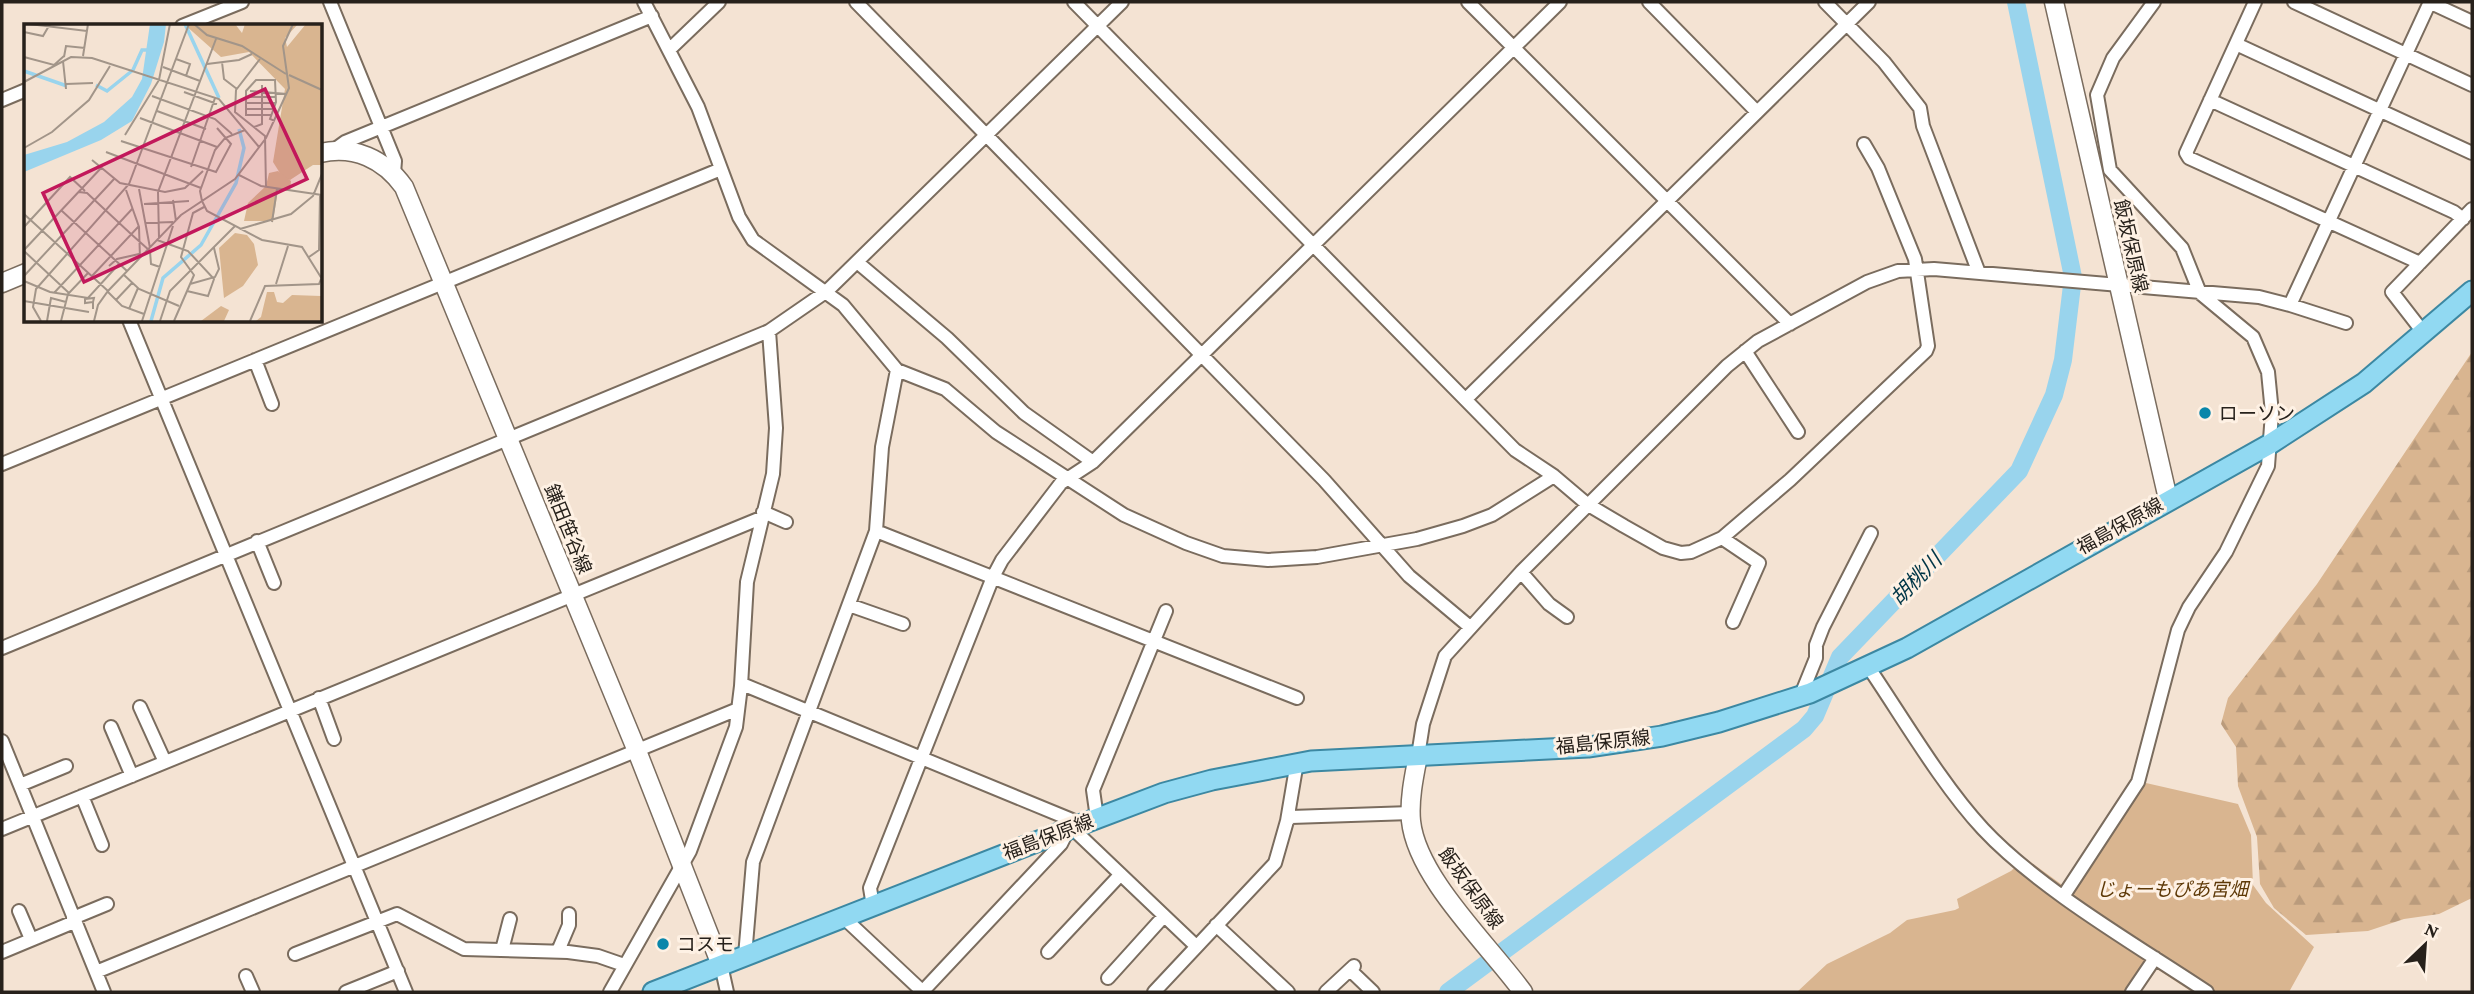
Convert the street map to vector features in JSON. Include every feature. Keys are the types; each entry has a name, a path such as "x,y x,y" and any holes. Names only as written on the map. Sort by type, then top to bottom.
{"main road":[{"name":"福島保原線","path":"653,992 1097,818 1164,793 1242,772 1297,762 1588,747 1649,738 1719,722 1837,682 1869,668 2270,444 2364,383 2472,291"}],"street":[{"path":"187,24 242,2"},
{"path":"327,151 370,157 394,173 395,161 330,2"},
{"path":"644,2 698,107 738,217 753,240 827,291 850,312 897,370 945,389 996,432 1124,514 1186,543 1223,556 1268,560 1317,557 1433,535 1492,515 1554,476"},
{"path":"670,49 719,2"},
{"path":"856,2 1324,480 1378,544 1426,592 1471,627"},
{"path":"1074,2 1467,398 1515,450 1554,476 1587,504 1672,551 1691,552 1722,538 1790,481 1926,351 1928,346 1918,268 1878,167 1864,144"},
{"path":"2,648 769,331 827,291 1122,2"},
{"path":"1468,2 1790,324"},
{"path":"873,906 870,888 993,577 1007,553 1068,478 1093,462 1560,2"},
{"path":"1649,2 1757,112"},
{"path":"1825,2 1884,62 1920,108 1929,144 1979,273"},
{"path":"1467,398 1869,2"},
{"name":"飯坂保原線","path":"2054,2 2168,499"},
{"path":"2064,895 2138,782 2178,630 2189,607 2226,552 2264,474 2272,430 2270,382 2260,348 2244,328 2200,293 2182,248 2110,170 2097,105 2099,90 2113,58 2154,2"},
{"path":"2255,2 2186,153 2189,159 2420,263"},
{"path":"2294,2 2472,85"},
{"path":"2290,305 2430,2 2472,22"},
{"path":"327,151 652,16"},
{"path":"2236,44 2472,153"},
{"path":"2076,96 2099,90"},
{"path":"2,100 24,91"},
{"path":"2210,100 2455,212 2468,214"},
{"path":"2,464 721,169"},
{"name":"鎌田笹谷線","path":"394,173 404,187 445,283 683,863 721,965"},
{"path":"2423,332 2392,292 2468,214"},
{"path":"857,262 947,338 1024,413 1093,462"},
{"path":"1418,755 1423,724 1438,670 1445,656 1521,572 1745,351 1867,282 1898,271 1918,268 1979,273 2270,299 2346,323"},
{"path":"2,283 24,274"},
{"path":"130,322 406,992"},
{"path":"610,992 683,863 727,755 742,684 745,603 773,474 776,428 769,331"},
{"path":"1745,351 1798,432"},
{"path":"255,360 272,404"},
{"path":"745,956 753,862 876,531 882,447 897,370"},
{"path":"2,830 762,515 786,522"},
{"path":"876,531 1297,698"},
{"path":"1805,694 1816,657 1816,645 1871,533"},
{"path":"1722,538 1759,563 1733,622"},
{"path":"257,541 274,583"},
{"path":"1521,572 1549,604 1567,617"},
{"path":"849,605 904,624"},
{"path":"1097,818 1093,790 1166,611"},
{"path":"1869,668 1983,828 2064,895 2207,992"},
{"path":"742,684 1072,820 1072,828 1061,844 923,992 843,917"},
{"path":"319,698 334,739"},
{"path":"140,706 164,762"},
{"path":"96,972 738,709"},
{"path":"111,727 132,776"},
{"path":"2,741 104,992"},
{"name":"飯坂保原線","path":"1418,755 1411,813 1415,842 1426,866 1523,992"},
{"path":"1159,990 1196,946 1275,863 1287,821 1297,762"},
{"path":"20,785 66,766"},
{"path":"82,796 102,845"},
{"path":"1287,821 1291,817 1411,813"},
{"path":"1072,828 1196,946"},
{"path":"1048,952 1120,875"},
{"path":"2,951 107,904"},
{"path":"19,911 31,939"},
{"path":"295,954 376,920 399,914 458,947 558,951 598,956 624,965"},
{"path":"558,951 569,925 569,914"},
{"path":"1108,978 1164,916"},
{"path":"502,950 510,919"},
{"path":"1216,925 1288,992"},
{"path":"2132,992 2155,958"},
{"path":"721,965 727,992"},
{"path":"1326,992 1352,968 1374,992"},
{"path":"346,992 397,971"},
{"path":"246,976 253,992"}],"green space":[{"path":"2472,352 2472,898 2439,914 2404,919 2368,931 2306,935 2274,908 2260,884 2257,837 2238,786 2236,747 2221,724 2228,698 2317,584"},
{"name":"じょーもぴあ宮畑","path":"2146,783 2238,804 2251,835 2253,885 2266,903 2314,947 2289,992 2192,992 2157,969 2141,992 1797,992 1827,964 1890,933 1907,920 1959,908 1957,899 2011,871 2025,858 2065,887 2110,836"}],"waterway":[{"name":"胡桃川","path":"1448,992 1804,729 1815,716 1840,657 2019,471 2054,395 2063,360 2073,277 2016,2"}],"place":[{"name":"ローソン","path":"2205,413"},
{"name":"コスモ","path":"663,944"}]}
